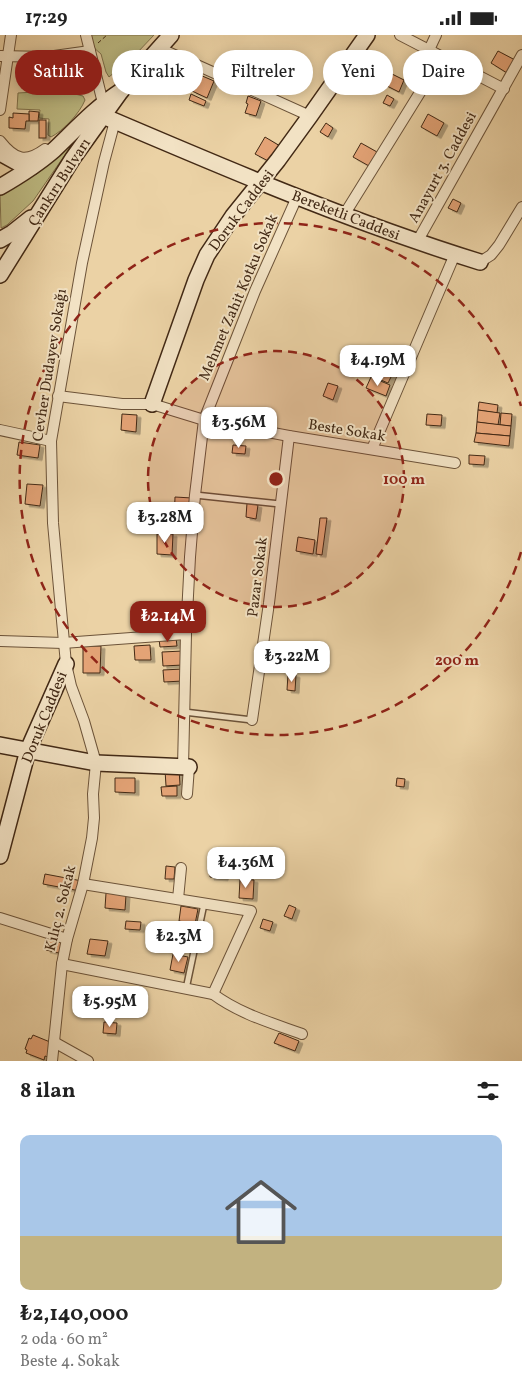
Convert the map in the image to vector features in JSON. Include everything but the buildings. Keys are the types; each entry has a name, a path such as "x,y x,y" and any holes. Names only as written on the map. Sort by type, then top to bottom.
{"street":[{"path":"0,110 4,56 11,35"},
{"path":"86,35 90,50"},
{"name":"Çankırı Bulvarı","path":"0,275 73,157 106,109 171,35"},
{"name":"Doruk Caddesi","path":"152,404 196,280 207,255 234,216 310,116 367,35"},
{"path":"400,35 429,50 436,35"},
{"path":"159,48 310,116"},
{"name":"Anayurt 3. Caddesi","path":"417,242 522,55"},
{"path":"483,78 504,89"},
{"path":"0,141 8,151 18,157 24,159 35,156 106,109 102,94"},
{"path":"344,215 418,95"},
{"name":"Çankırı Bulvarı","path":"0,187 33,166 106,109"},
{"name":"Bereketli Caddesi","path":"106,109 260,183 417,242 480,262"},
{"name":"Cevher Dudayev Sokağı","path":"96,763 84,721 70,686 63,643 53,523 51,441 84,254 104,162 106,109"},
{"path":"0,153 18,163 33,166"},
{"name":"Mehmet Zahit Kotku Sokak","path":"187,794 184,712 186,634 195,495 204,420 255,291 296,197"},
{"path":"480,262 491,255 499,245 522,207"},
{"path":"0,239 12,233 40,211"},
{"path":"372,449 455,254"},
{"name":"Beste Sokak","path":"58,396 122,404 152,404 204,420 455,463"},
{"path":"0,430 51,441"},
{"name":"Pazar Sokak","path":"252,720 269,603 289,436"},
{"path":"0,641 63,643 186,634"},
{"name":"Doruk Caddesi","path":"0,857 28,750 66,664"},
{"path":"0,745 96,763 186,767"},
{"name":"Kılıç 2. Sokak","path":"52,1061 62,964 67,939 83,884 92,838 96,763"},
{"path":"178,899 180,868"},
{"path":"83,884 251,911 214,994"},
{"path":"0,919 67,939"},
{"path":"62,964 214,994 226,1004 244,1013 302,1034"},
{"path":"54,1042 88,1061"}],"lane":[{"path":"195,495 280,504"},
{"path":"184,712 252,720"},
{"path":"186,989 204,904"}],"shaded area":[{"path":"88,35 154,35 140,50 112,50 112,74 109,77 102,58 102,50 96,50 93,47"},
{"path":"18,95 79,95 83,96 85,100 71,121 61,131 51,137 48,135 49,119 39,118 40,110 17,109"},
{"path":"96,115 69,149 33,201 7,225 1,228 0,192"}]}
